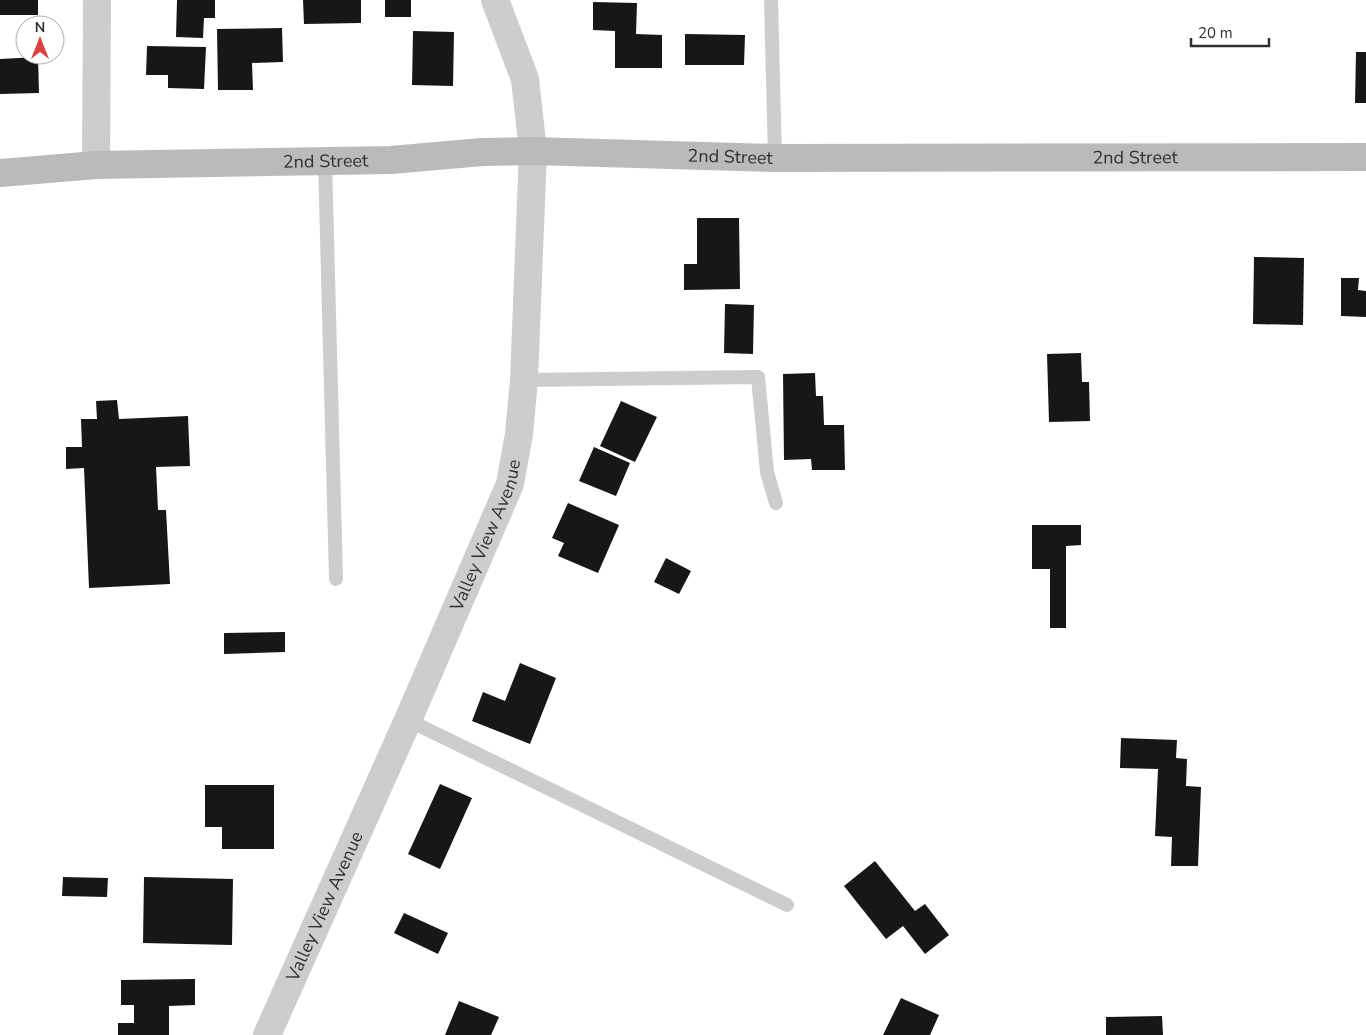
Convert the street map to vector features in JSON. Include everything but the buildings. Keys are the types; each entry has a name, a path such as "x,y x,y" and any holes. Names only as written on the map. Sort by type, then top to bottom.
{"street":[{"path":"96,165 97,0"},
{"name":"Valley View Avenue","path":"267,1035 408,720 510,484 519,434 524,380 533,151 525,79 496,0"},
{"name":"2nd Street","path":"0,173 96,165 391,160 482,152 533,151 775,158 1366,157"}],"lane":[{"path":"771,0 775,158"},
{"path":"324,161 336,579"},
{"path":"524,380 758,377 767,472 776,503"},
{"path":"408,720 787,905"}]}
